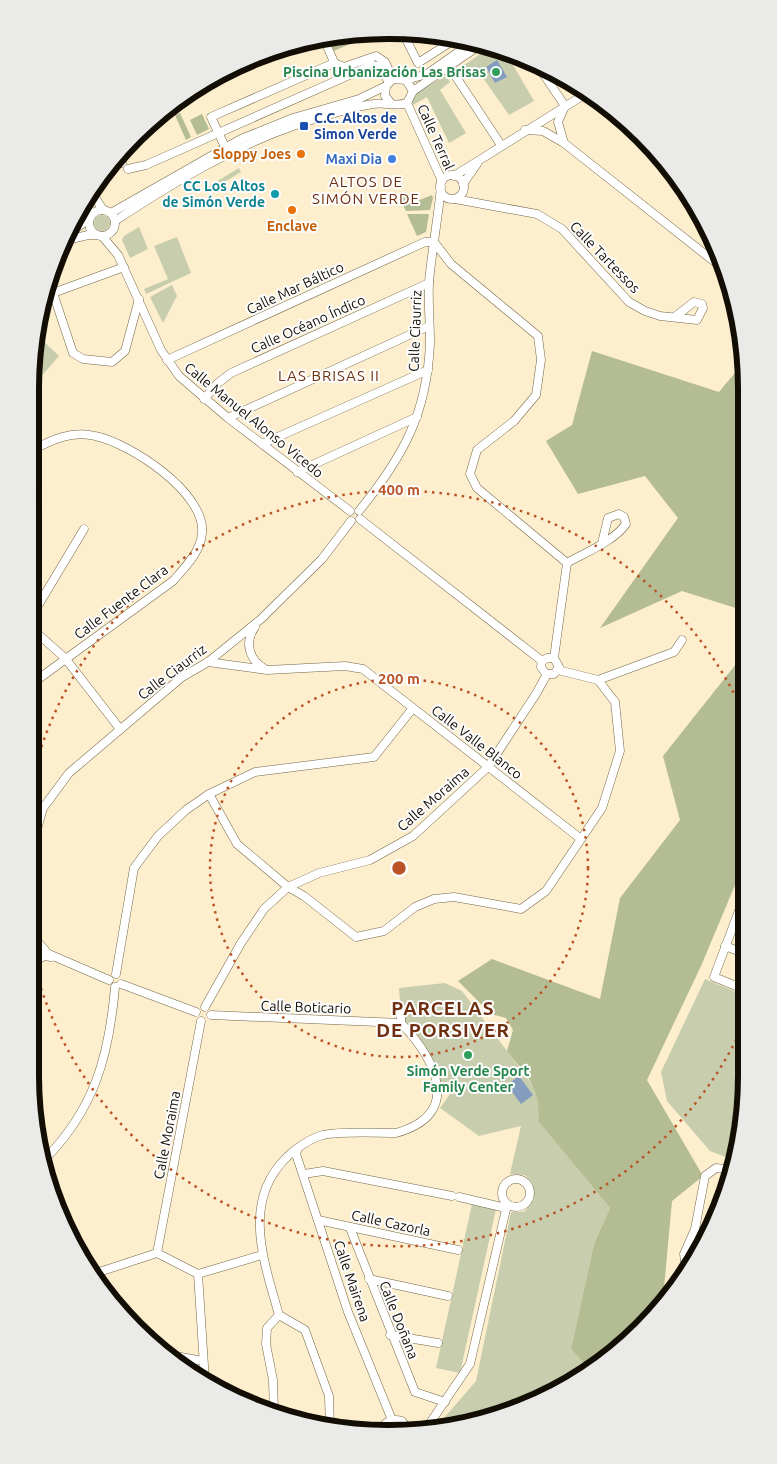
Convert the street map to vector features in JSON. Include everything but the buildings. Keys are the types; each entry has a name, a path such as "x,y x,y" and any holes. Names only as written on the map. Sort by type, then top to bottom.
{"street":[{"path":"406,39 418,63 448,44"},
{"path":"326,44 342,78"},
{"path":"80,225 96,211 107,212 250,135 294,118 359,99 389,82 406,80 427,74 465,47"},
{"path":"73,239 88,235 100,236 112,231 115,221 244,145 296,125 361,106 391,103 399,105 406,103 413,91 473,49"},
{"path":"226,149 211,117 334,63 344,67 376,56 385,62 389,82 385,96 391,103"},
{"path":"128,169 146,165 294,98 375,65 380,68 389,82"},
{"path":"545,76 565,106"},
{"path":"456,77 501,145"},
{"path":"406,80 413,91"},
{"path":"287,84 294,98"},
{"path":"272,90 280,105"},
{"path":"483,157 463,185 463,192 453,199 443,194 441,184 446,178 454,176 501,145 580,96"},
{"name":"Calle Terral","path":"406,103 441,184"},
{"path":"564,144 558,122 565,106"},
{"path":"525,130 543,131 564,144 715,262"},
{"path":"454,176 463,185"},
{"name":"Calle Ciaurriz","path":"438,224 441,184"},
{"name":"Calle Tartessos","path":"463,185 474,198 486,205"},
{"path":"96,197 115,221"},
{"name":"Calle Ciaurriz","path":"39,822 43,808 69,773 182,676 208,662 261,619 322,559 384,481 403,452 417,417 428,370 429,283 434,242 443,209 453,199"},
{"name":"Calle Tartessos","path":"453,199 537,214 562,229 629,302 652,314 676,316"},
{"path":"88,210 90,228 100,236"},
{"name":"Calle Manuel Alonso Vicedo","path":"112,231 118,255 138,299 167,360 179,376 228,418 350,511 348,515 356,517"},
{"name":"Calle Manuel Alonso Vicedo","path":"100,236 118,255"},
{"name":"Calle Mar Báltico","path":"167,360 425,242 434,242"},
{"path":"434,242 451,264 538,336 541,360 536,395 514,421 477,450 470,474 477,488 566,563"},
{"path":"124,267 53,293 73,353 83,359 112,362 125,351 138,299"},
{"name":"Calle Océano Índico","path":"204,398 230,373 429,283"},
{"path":"228,418 429,326"},
{"path":"262,444 428,370"},
{"path":"297,472 417,417"},
{"name":"Calle Fuente Clara","path":"39,447 53,439 75,434 95,435 120,444 139,455 184,492 196,507 202,528 199,544 189,562 173,581 39,678"},
{"path":"356,517 542,661"},
{"path":"39,604 84,529"},
{"path":"566,563 602,543"},
{"path":"542,661 542,670 547,674 554,674 558,670 559,664 554,658 566,563"},
{"path":"261,619 250,634 248,642 250,653 258,665 267,670"},
{"path":"39,635 65,658 120,729"},
{"path":"558,670 598,680 674,652 682,640"},
{"path":"542,661 547,658 554,658"},
{"name":"Calle Valle Blanco","path":"208,662 267,670 345,666 363,668 581,839"},
{"name":"Calle Moraima","path":"206,1007 241,943 264,909 288,886 320,874 370,860 413,836 488,767 547,674"},
{"path":"209,794 237,844 288,886 304,896 356,937 384,931 414,907 434,899 454,897 522,909 546,891 602,808 620,751 615,702 598,680"},
{"path":"116,974 134,868 158,836 186,810 209,794 255,772 374,757 413,708"},
{"path":"737,913 714,977 738,987"},
{"path":"39,944 41,948 55,957"},
{"path":"725,946 738,951"},
{"path":"39,950 109,980 110,984 196,1012"},
{"path":"39,959 45,956 55,957"},
{"path":"109,980 110,976 116,974"},
{"path":"48,1155 76,1123 93,1090 121,978 116,974"},
{"path":"206,1007 211,1015 206,1021 201,1021 197,1019 196,1012 199,1008 206,1007"},
{"path":"330,1420 329,1396 305,1330 279,1315 262,1255 258,1211 276,1168 298,1148 322,1136 396,1133 408,1130 427,1116 437,1097 438,1087 435,1072 415,1038 401,1023 400,1007"},
{"name":"Calle Boticario","path":"211,1015 401,1023"},
{"name":"Calle Moraima","path":"157,1253 201,1021"},
{"name":"Calle Mairena","path":"298,1148 296,1154 348,1312 392,1420"},
{"path":"685,1260 684,1254 695,1229 705,1176 716,1168 725,1169"},
{"path":"304,1174 323,1171 506,1206 470,1364 431,1422"},
{"name":"Calle Cazorla","path":"318,1220 458,1250"},
{"name":"Calle Doñana","path":"350,1228 390,1335 415,1392 445,1402"},
{"path":"100,1272 157,1253 198,1274 262,1255"},
{"path":"198,1274 205,1372"},
{"path":"369,1279 448,1296"},
{"path":"274,1406 273,1380 266,1344 267,1328 279,1315"},
{"path":"390,1335 438,1343"},
{"path":"182,1357 204,1361"},
{"path":"384,1425 392,1420 402,1421 405,1425"}],"green space":[{"path":"359,40 334,51 331,44"},
{"path":"483,52 511,61 534,101 509,115 476,68 462,77 457,70"},
{"path":"446,76 450,82 440,90 466,133 449,143 427,97 413,105 411,101 417,92"},
{"path":"180,113 191,137 186,140 175,115"},
{"path":"202,114 209,129 197,135 190,120"},
{"path":"239,168 241,172 208,192 206,188"},
{"path":"413,193 417,201 432,195 430,210 406,211 400,199"},
{"path":"407,214 429,214 426,232 417,236"},
{"path":"99,215 105,215 110,220 108,229 99,231 94,226 94,220"},
{"path":"139,227 148,249 130,258 122,240 124,236"},
{"path":"177,237 191,273 146,294 144,289 168,279 154,246"},
{"path":"172,285 177,296 163,323 150,297"},
{"path":"42,340 59,356 39,379"},
{"path":"592,351 719,392 738,369 738,609 682,591 600,628 678,518 645,476 578,494 546,441 572,425"},
{"path":"738,662 738,878 701,966 647,1080 703,1176 672,1201 664,1291 636,1323 585,1365 571,1349 594,1244 610,1208 538,1121 538,1099 535,1091 526,1075 507,1051 513,1030 506,1018 491,1014 458,981 492,959 600,999 620,898 680,820 663,756"},
{"path":"705,979 738,993 738,1098 732,1144 728,1158 710,1151 667,1101 661,1072"},
{"path":"445,983 462,991 537,1091 540,1105 538,1121 610,1208 594,1244 571,1349 585,1365 522,1399 501,1407 457,1419 442,1421 476,1381 511,1212 524,1212 534,1200 533,1184 525,1175 510,1174 521,1126 479,1136 440,1108 450,1094 438,1087 401,1017 399,988"},
{"path":"472,1204 496,1209 460,1373 436,1368"}],"water":[{"name":"Piscina Urbanización Las Brisas","path":"497,60 507,77 495,83 486,67"},
{"path":"519,1076 533,1095 521,1104 507,1085"}],"place":[{"name":"Piscina Urbanización Las Brisas","path":"496,72"},
{"name":"C.C. Altos de Simon Verde","path":"304,126"},
{"name":"Sloppy Joes","path":"301,154"},
{"name":"Maxi Dia","path":"392,159"},
{"name":"CC Los Altos de Simón Verde","path":"275,194"},
{"name":"Enclave","path":"292,210"},
{"name":"Simón Verde Sport Family Center","path":"468,1055"}],"district":[{"name":"ALTOS DE SIMÓN VERDE","path":"366,190"},
{"name":"LAS BRISAS II","path":"329,375"},
{"name":"PARCELAS DE PORSIVER","path":"443,1019"}]}
